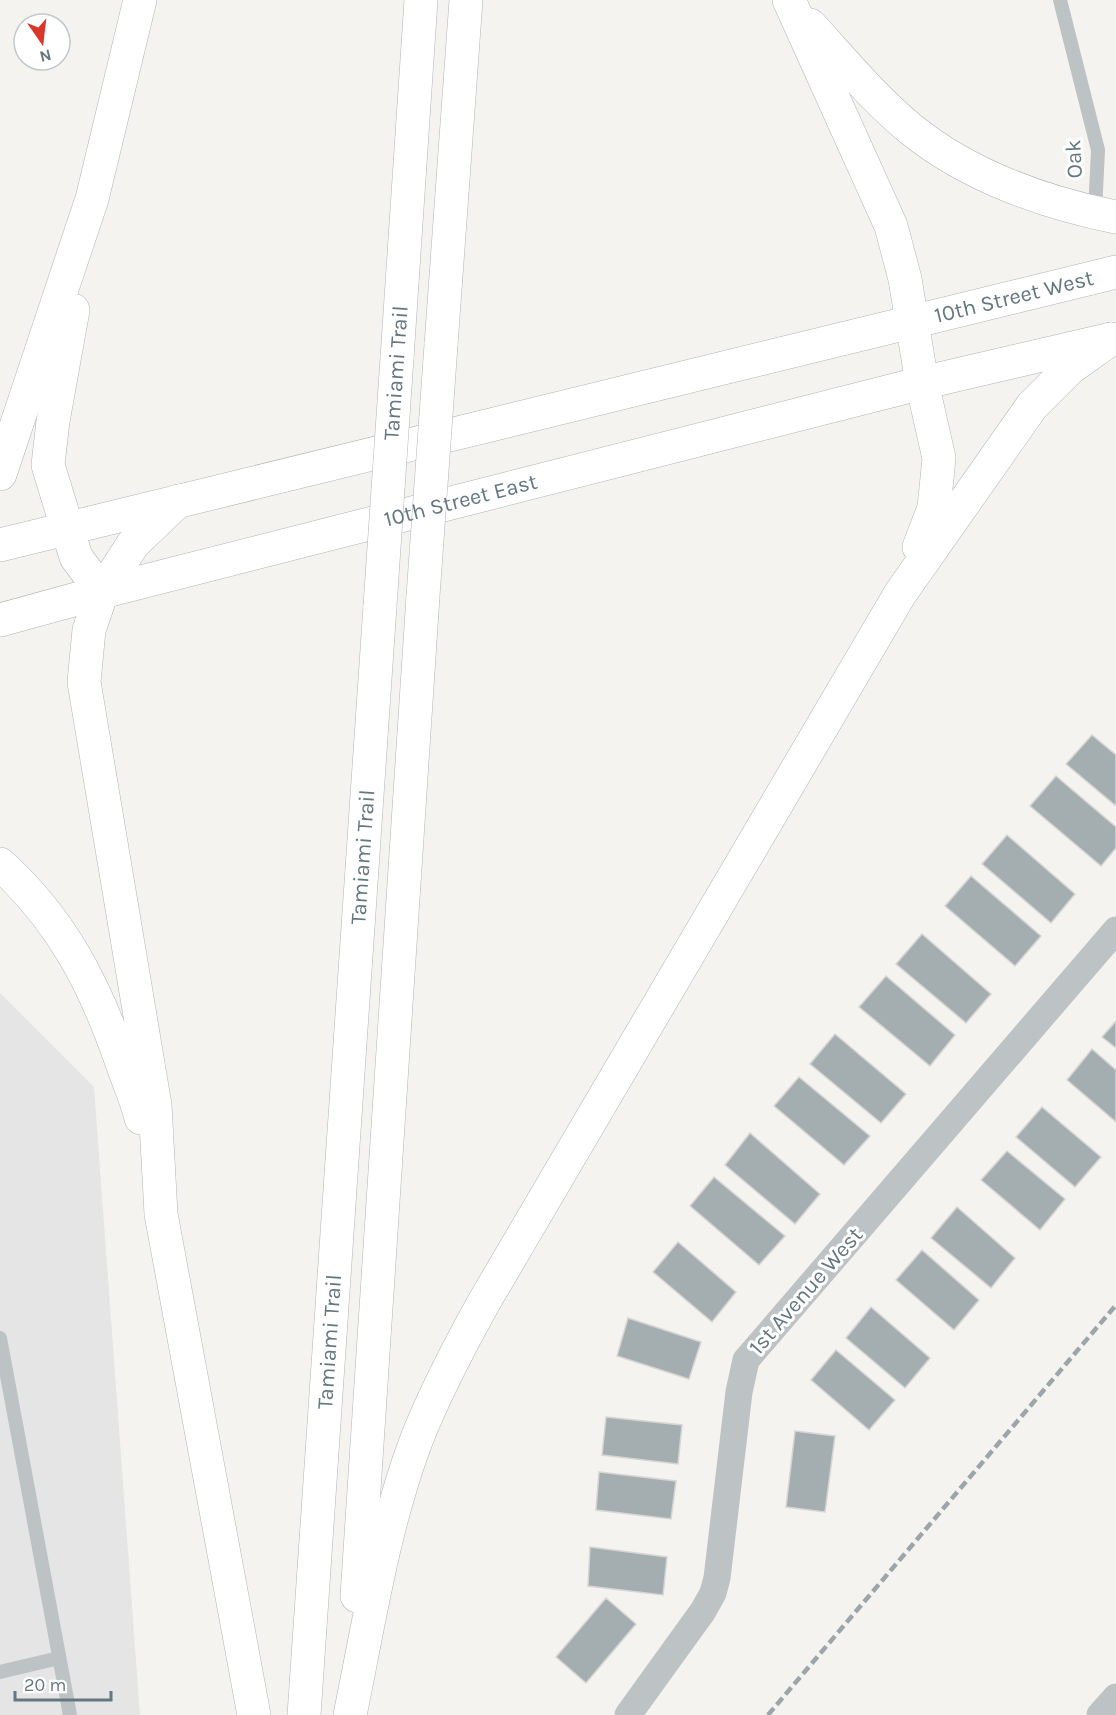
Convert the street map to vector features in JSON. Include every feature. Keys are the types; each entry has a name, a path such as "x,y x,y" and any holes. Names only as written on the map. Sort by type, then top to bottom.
{"main road":[{"path":"102,592 76,557 48,465 53,421 92,199 140,0"},
{"name":"Tamiami Trail","path":"304,1715 421,0"},
{"name":"Tamiami Trail","path":"349,1715 423,596 466,0"},
{"path":"790,2 879,101 950,156 995,179 1053,203 1105,215"},
{"path":"790,2 891,226 905,279 922,383 939,458 934,508 900,594"},
{"path":"0,474 92,199"},
{"name":"10th Street West","path":"912,321 1116,272"},
{"path":"0,545 912,321"},
{"path":"922,383 1113,338"},
{"path":"349,1715 389,1526 416,1442 442,1380 484,1302 900,594 1032,406 1070,368 1113,338"},
{"name":"10th Street East","path":"0,620 922,383"},
{"path":"161,1214 154,1105 84,682 89,630 102,592 133,544 178,501"},
{"path":"0,864 45,912 72,951 95,992 140,1114 161,1214 254,1715"}],"street":[{"name":"1st Avenue West","path":"628,1715 703,1611 713,1593 717,1578 739,1392 746,1360 1116,930"},
{"path":"1100,1715 1116,1697"}],"lane":[{"name":"Oak","path":"1060,0 1098,150 1105,215"},
{"path":"0,1338 70,1715"},
{"path":"0,1672 59,1658"}],"shaded area":[{"path":"0,993 94,1087 140,1715 0,1715"}],"building":[{"path":"1092,735 1116,755 1116,806 1066,764"},
{"path":"1056,776 1116,827 1116,848 1101,866 1030,806"},
{"path":"1007,835 1075,894 1051,923 982,864"},
{"path":"971,876 1041,936 1015,966 945,906"},
{"path":"922,934 991,994 966,1023 896,964"},
{"path":"886,976 955,1035 930,1066 859,1007"},
{"path":"1116,1021 1116,1048 1102,1037"},
{"path":"835,1034 906,1094 881,1123 810,1064"},
{"path":"1092,1049 1116,1070 1116,1122 1067,1080"},
{"path":"799,1077 870,1136 844,1165 774,1106"},
{"path":"1042,1107 1101,1157 1075,1187 1016,1137"},
{"path":"750,1133 820,1194 795,1224 725,1165"},
{"path":"1007,1151 1065,1199 1040,1230 981,1180"},
{"path":"714,1177 785,1236 759,1265 690,1206"},
{"path":"957,1207 1015,1258 991,1288 931,1238"},
{"path":"678,1242 736,1292 712,1322 653,1272"},
{"path":"922,1250 979,1300 954,1330 896,1280"},
{"path":"871,1307 930,1358 905,1388 846,1338"},
{"path":"628,1318 701,1342 689,1379 617,1356"},
{"path":"836,1350 895,1400 869,1430 811,1380"},
{"path":"606,1417 682,1425 678,1464 602,1455"},
{"path":"795,1431 835,1436 825,1512 786,1507"},
{"path":"599,1472 676,1481 671,1519 596,1510"},
{"path":"590,1547 667,1557 663,1595 588,1586"},
{"path":"606,1598 636,1624 586,1683 556,1657"}],"railway":[{"path":"768,1715 1116,1305"}]}
